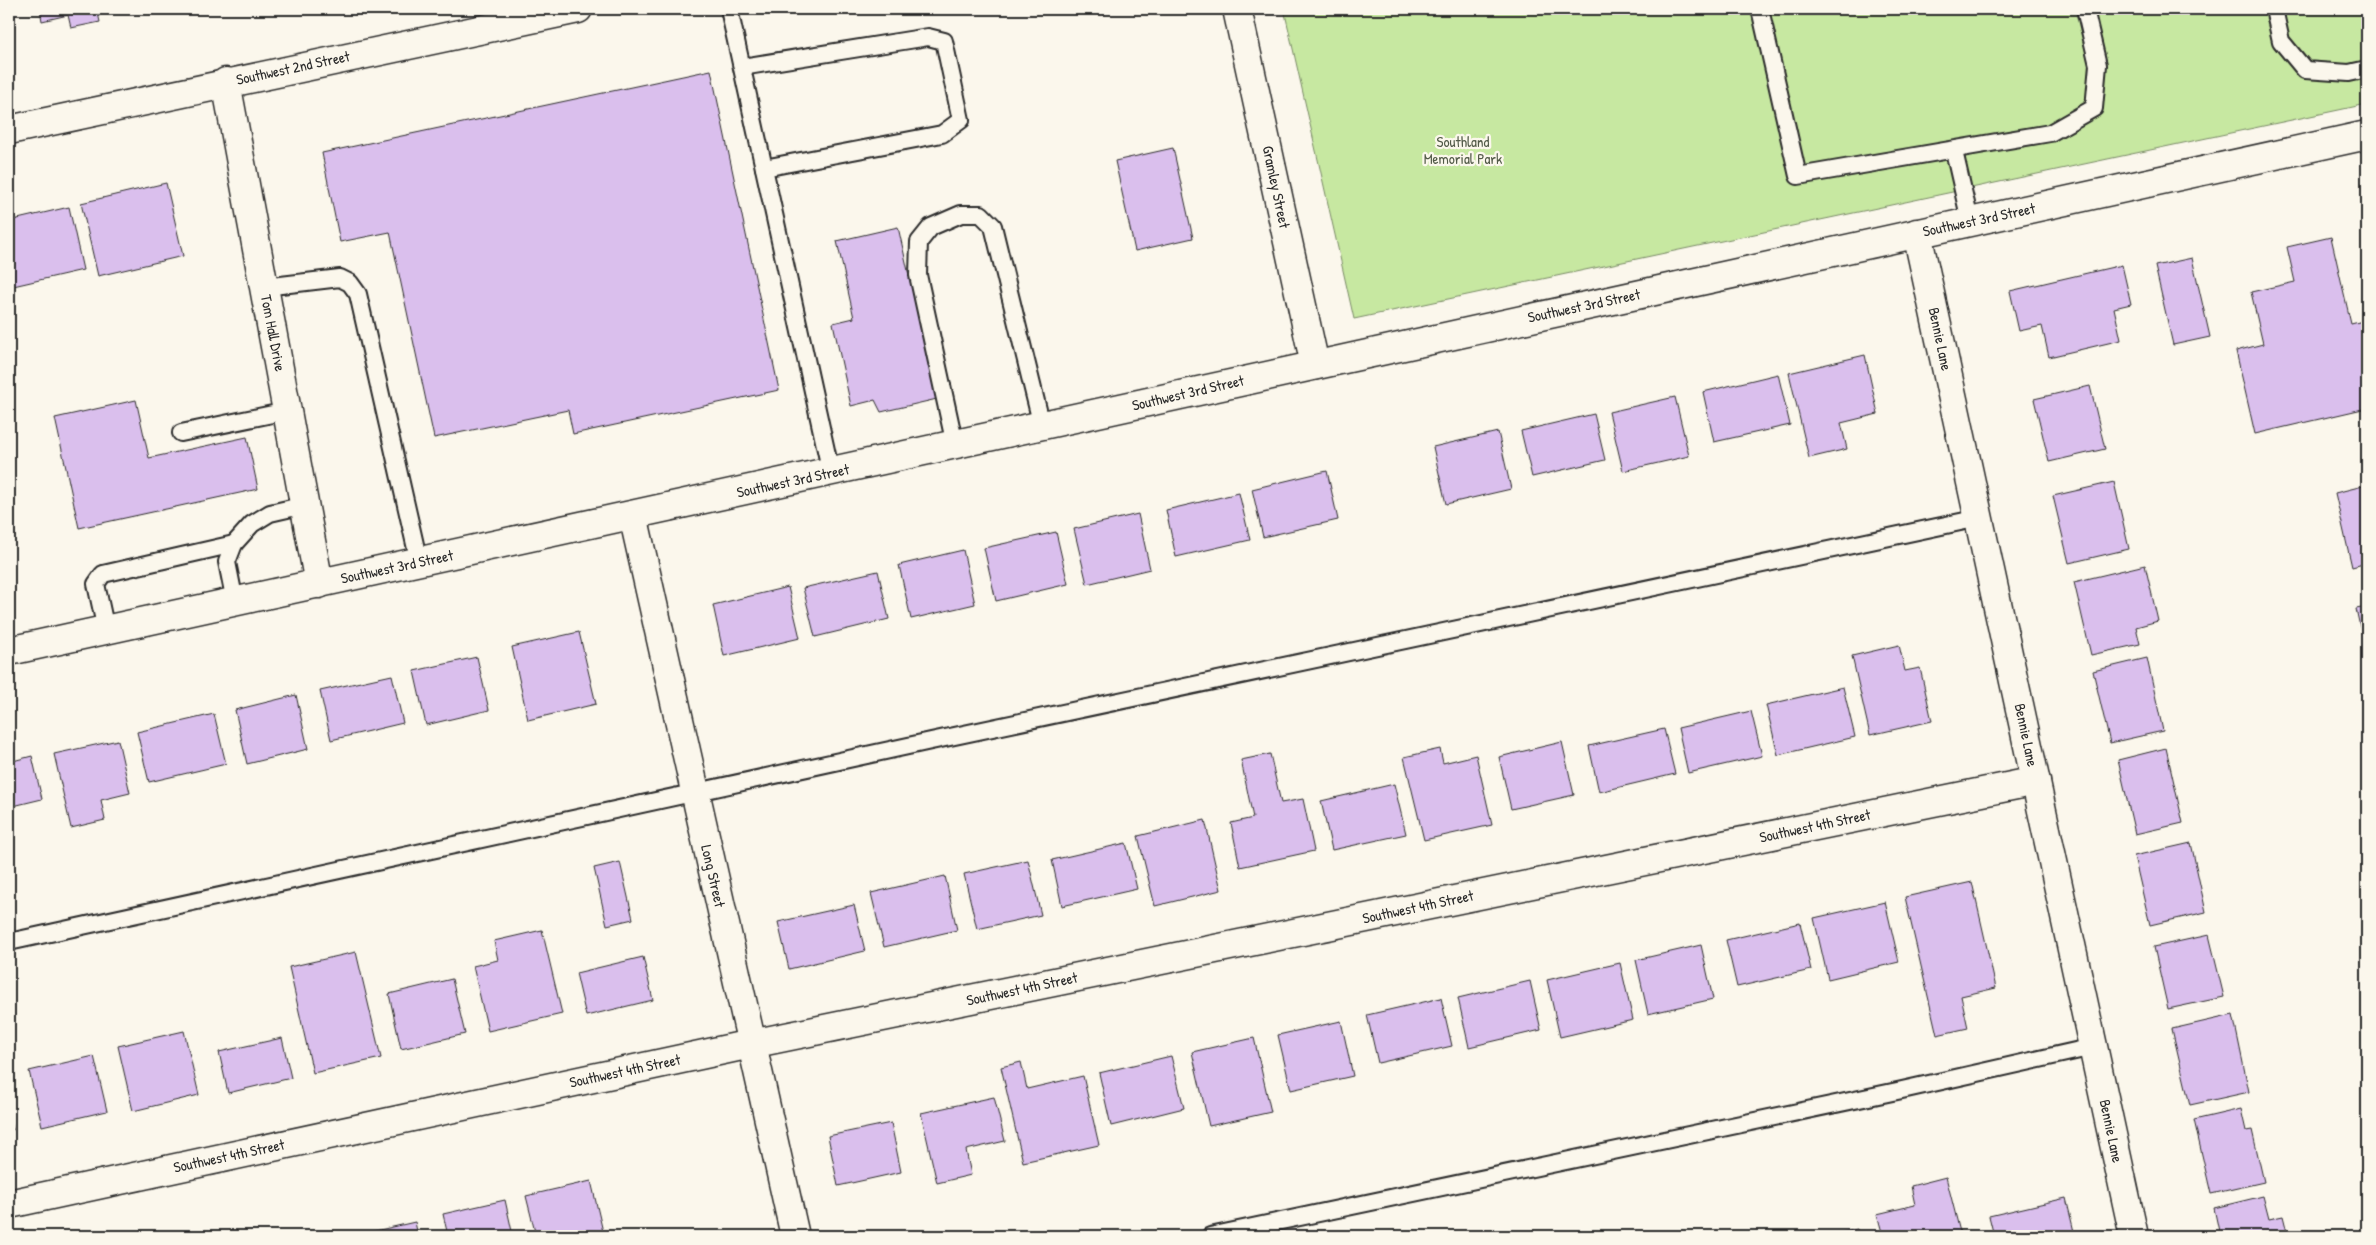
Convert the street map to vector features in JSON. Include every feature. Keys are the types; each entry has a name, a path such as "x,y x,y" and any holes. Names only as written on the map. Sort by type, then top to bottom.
{"street":[{"name":"Southwest 2nd Street","path":"9,130 226,82 578,9"},
{"name":"Gramley Street","path":"1237,9 1315,365"},
{"name":"Tom Hall Drive","path":"226,82 319,584"},
{"name":"Southwest 3rd Street","path":"9,651 831,473 2367,135"},
{"name":"Bennie Lane","path":"1917,233 2134,1236"},
{"name":"Long Street","path":"633,515 794,1236"},
{"name":"Southwest 4th Street","path":"9,1204 751,1044 2036,781"}],"lane":[{"path":"729,9 831,473"},
{"path":"1760,9 1798,176 1954,152 2050,134 2094,108 2098,65 2086,9"},
{"path":"2274,9 2281,40 2305,70 2349,73 2367,69"},
{"path":"742,67 928,36 944,41 946,50 961,120 942,134 764,168"},
{"path":"1954,152 1970,222"},
{"path":"955,445 918,275 919,242 931,227 961,214 980,214 993,226 1042,426"},
{"path":"264,287 340,278 350,283 358,294 419,562"},
{"path":"181,433 287,411"},
{"path":"235,602 227,562 234,544 252,524 270,513 304,505"},
{"path":"9,942 941,739 1979,518"},
{"path":"106,630 96,584 104,574 234,544"},
{"path":"1210,1236 1893,1092 2093,1047"}],"green space":[{"name":"Southland Memorial Park","path":"1284,9 2367,9 2367,104 1354,319"}],"building":[{"path":"40,9 97,9 100,22 71,28 68,15 42,21"},
{"path":"711,70 779,390 573,434 568,410 434,438 390,232 340,242 322,153"},
{"path":"1173,148 1193,238 1135,251 1115,161"},
{"path":"166,183 183,256 98,276 81,203"},
{"path":"69,207 83,270 9,287 9,221"},
{"path":"898,227 937,399 881,412 875,400 851,406 833,323 854,318 837,241"},
{"path":"2331,237 2351,324 2367,320 2367,408 2255,434 2236,351 2263,344 2251,292 2295,282 2287,247"},
{"path":"2192,258 2210,337 2173,345 2155,266"},
{"path":"2122,265 2131,304 2114,308 2121,340 2049,357 2042,326 2019,331 2010,291"},
{"path":"1865,355 1878,414 1841,423 1847,449 1809,458 1789,373"},
{"path":"1778,374 1790,425 1714,442 1703,392"},
{"path":"2090,386 2105,449 2049,462 2034,399"},
{"path":"1675,397 1689,456 1623,471 1609,412"},
{"path":"136,400 149,458 247,437 258,489 79,528 55,418"},
{"path":"1594,414 1605,460 1532,477 1521,431"},
{"path":"1498,432 1511,489 1446,504 1433,447"},
{"path":"1327,471 1338,520 1263,537 1252,489"},
{"path":"2114,482 2129,549 2069,563 2053,496"},
{"path":"2367,485 2367,563 2352,567 2335,493"},
{"path":"1239,493 1250,540 1176,557 1166,510"},
{"path":"1138,514 1150,569 1087,584 1074,529"},
{"path":"1056,532 1068,584 996,601 984,548"},
{"path":"963,550 975,604 911,619 899,565"},
{"path":"2145,565 2158,621 2136,627 2140,644 2091,655 2074,582"},
{"path":"878,571 889,619 815,637 803,588"},
{"path":"788,587 800,638 724,656 713,605"},
{"path":"2367,607 2367,658 2356,609"},
{"path":"579,632 596,704 528,720 512,647"},
{"path":"1899,645 1905,671 1920,668 1932,721 1870,735 1852,656"},
{"path":"477,657 489,710 426,725 414,671"},
{"path":"2147,658 2163,731 2110,743 2093,671"},
{"path":"392,675 403,723 331,740 320,691"},
{"path":"1843,687 1855,737 1778,755 1766,705"},
{"path":"296,695 308,749 247,764 235,710"},
{"path":"1751,711 1762,756 1688,773 1678,728"},
{"path":"214,714 226,764 149,782 137,732"},
{"path":"1664,729 1675,774 1599,792 1589,746"},
{"path":"118,740 130,793 101,800 105,820 71,828 54,754"},
{"path":"1562,742 1574,795 1511,809 1499,757"},
{"path":"2166,748 2183,823 2135,834 2118,760"},
{"path":"1440,749 1443,763 1476,755 1492,825 1424,840 1404,757"},
{"path":"1270,754 1281,803 1303,799 1314,851 1240,867 1231,823 1253,818 1241,760"},
{"path":"32,756 42,799 9,807 9,762"},
{"path":"1394,784 1406,834 1332,850 1321,801"},
{"path":"1205,820 1221,890 1155,906 1138,836"},
{"path":"1126,843 1137,889 1062,906 1052,860"},
{"path":"2191,843 2206,912 2150,925 2134,856"},
{"path":"1028,860 1041,915 977,929 964,874"},
{"path":"620,862 633,919 607,925 594,868"},
{"path":"945,876 957,930 884,947 871,893"},
{"path":"1972,882 1996,988 1961,996 1968,1028 1937,1035 1905,897"},
{"path":"1885,902 1899,962 1828,979 1814,918"},
{"path":"854,905 865,951 789,969 778,922"},
{"path":"1800,923 1811,970 1737,987 1726,940"},
{"path":"542,930 562,1014 488,1031 473,966 498,960 494,941"},
{"path":"2209,935 2224,997 2168,1009 2154,947"},
{"path":"1701,945 1713,999 1648,1014 1636,960"},
{"path":"356,952 381,1058 313,1073 289,967"},
{"path":"643,957 653,1000 586,1016 576,973"},
{"path":"1620,963 1633,1020 1560,1037 1547,980"},
{"path":"452,979 465,1034 401,1049 389,994"},
{"path":"1530,981 1541,1030 1469,1047 1458,998"},
{"path":"1441,998 1452,1046 1378,1063 1367,1015"},
{"path":"2233,1015 2249,1092 2190,1105 2172,1029"},
{"path":"1341,1021 1353,1076 1291,1090 1278,1035"},
{"path":"184,1031 199,1095 133,1111 118,1046"},
{"path":"282,1038 291,1078 228,1093 219,1052"},
{"path":"1254,1038 1271,1112 1209,1126 1192,1052"},
{"path":"94,1056 107,1111 42,1126 29,1071"},
{"path":"1171,1056 1184,1108 1111,1126 1099,1073"},
{"path":"1021,1062 1027,1089 1083,1076 1099,1145 1023,1162 1001,1067"},
{"path":"994,1097 1005,1141 966,1150 971,1175 937,1183 921,1113"},
{"path":"2241,1109 2246,1131 2252,1130 2264,1182 2211,1194 2194,1120"},
{"path":"9,1113 13,1130 9,1131"},
{"path":"891,1123 901,1172 838,1186 828,1136"},
{"path":"1946,1177 1961,1236 1883,1236 1877,1214 1915,1205 1911,1186"},
{"path":"591,1181 604,1236 536,1236 526,1196"},
{"path":"2263,1196 2269,1219 2283,1216 2288,1236 2220,1236 2214,1208"},
{"path":"2066,1198 2075,1236 1994,1236 1989,1216"},
{"path":"505,1200 513,1236 448,1236 443,1214"},
{"path":"415,1222 418,1236 353,1236"},
{"path":"1857,1229 1859,1236 1826,1236"}]}
